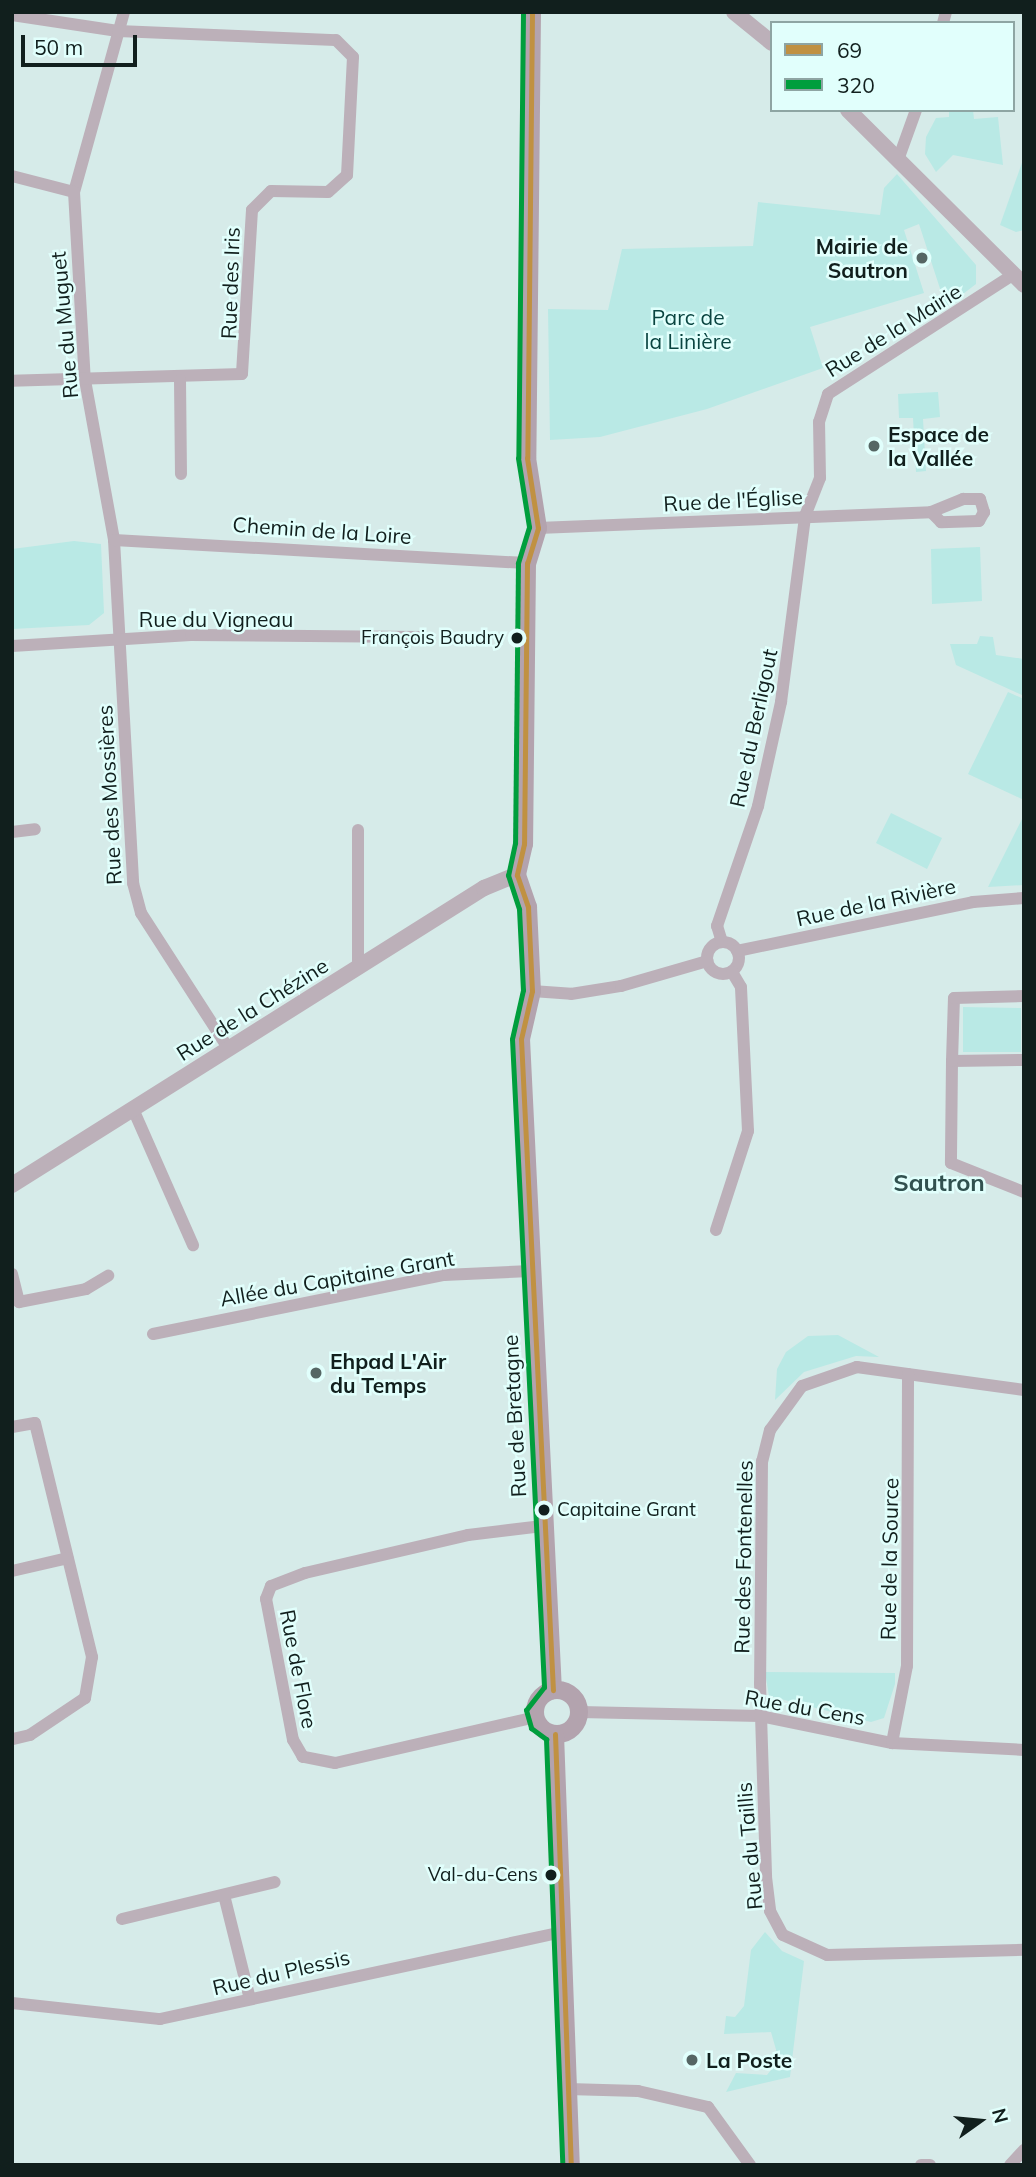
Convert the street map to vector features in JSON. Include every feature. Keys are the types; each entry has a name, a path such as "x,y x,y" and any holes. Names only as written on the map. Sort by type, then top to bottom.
{"main road":[{"path":"517,875 524,844 527,563 538,528 527,458 532,12"},
{"name":"Rue de Bretagne","path":"517,875 528,907 532,991 520,1039 542,1525 553,1690"},
{"path":"555,1734 569,1731 580,1712 574,1698 553,1690 541,1697 536,1717 555,1734 558,1933 570,2165"}],"street":[{"name":"Rue du Muguet","path":"120,639 114,540 85,380 74,192 124,12"},
{"path":"734,12 770,41"},
{"path":"12,15 118,31"},
{"name":"Rue des Iris","path":"12,381 180,380 242,374 252,210 271,191 328,192 347,176 353,57 336,40 118,31"},
{"path":"850,112 1018,280"},
{"path":"898,160 915,112"},
{"path":"12,176 74,192"},
{"name":"Rue de la Mairie","path":"805,516 820,478 819,422 828,394 1018,280"},
{"path":"180,380 181,474"},
{"name":"Rue de l'Église","path":"538,528 931,512"},
{"name":"Rue du Berligout","path":"722,942 717,926 758,806 781,702 805,516"},
{"name":"Chemin de la Loire","path":"114,540 527,563"},
{"name":"Rue du Vigneau","path":"12,646 120,639 420,637"},
{"name":"Rue des Mossières","path":"120,639 134,895 228,1048"},
{"path":"12,832 34,829"},
{"path":"358,830 358,967"},
{"name":"Rue de la Chézine","path":"12,1185 484,888 517,875"},
{"name":"Rue de la Rivière","path":"737,951 973,902 1024,898"},
{"path":"707,961 709,951 722,942 737,951 732,972 741,987 748,1131 716,1230"},
{"path":"532,991 571,995 641,983 707,961"},
{"path":"707,961 719,974 732,972"},
{"path":"1024,996 954,998 951,1163 1024,1192"},
{"path":"952,1061 1024,1059"},
{"path":"133,1109 194,1245"},
{"name":"Allée du Capitaine Grant","path":"153,1334 444,1275 530,1271"},
{"path":"12,1274 19,1302 86,1289 108,1276"},
{"name":"Rue des Fontenelles","path":"760,1716 762,1461 770,1430 802,1386 829,1373 857,1367 1024,1390"},
{"name":"Rue de la Source","path":"892,1743 907,1666 908,1374"},
{"path":"12,1427 35,1423 92,1657 85,1698 30,1735 12,1739"},
{"name":"Rue de Flore","path":"536,1717 335,1763 303,1757 293,1740 266,1599 271,1586 305,1573 468,1535 542,1525"},
{"path":"12,1571 68,1558"},
{"name":"Rue du Cens","path":"580,1712 760,1716 892,1743 1024,1750"},
{"name":"Rue du Taillis","path":"760,1716 766,1877 770,1911 783,1935 827,1955 1024,1950"},
{"path":"122,1919 275,1882"},
{"path":"224,1895 250,1999"},
{"name":"Rue du Plessis","path":"12,2003 146,2020 558,1933"},
{"path":"568,2090 638,2091 708,2108 750,2165"},
{"path":"1014,2163 1024,2150"},
{"path":"921,2165 930,2165"}],"green space":[{"path":"949,112 973,112 974,119 998,117 1003,165 953,155 936,172 925,154 926,137 936,118 949,117"},
{"path":"1024,157 1024,230 1016,232 1000,225"},
{"name":"Parc de la Linière","path":"897,174 976,265 976,284 946,307 919,224 904,230 924,293 810,327 823,368 707,409 600,437 550,440 548,309 608,310 622,249 753,246 758,202 880,215 884,188"},
{"path":"938,392 940,417 923,419 926,471 916,472 913,418 899,418 898,394"},
{"path":"74,541 101,544 104,613 89,625 12,629 12,549"},
{"path":"980,547 982,601 932,604 931,549"},
{"path":"980,636 993,637 996,655 1024,659 1024,696 956,665 950,644 977,644"},
{"path":"1008,692 1024,699 1024,800 968,774"},
{"path":"891,813 942,838 927,869 876,843"},
{"path":"1024,815 1024,885 988,887"},
{"path":"963,1007 1021,1008 1021,1052 963,1052"},
{"path":"838,1335 879,1357 856,1356 804,1372 775,1400 777,1369 786,1352 808,1336"},
{"path":"765,1672 895,1673 895,1684 884,1718 871,1722 769,1696"},
{"path":"765,1932 782,1951 804,1961 790,2077 726,2092 736,2073 767,2075 779,2060 771,2032 724,2034 726,2016 735,2017 744,2006 751,1950"}],"transit line":[{"name":"320","path":"523,12 518,458 529,527 518,563 515,843 508,875 519,909 523,990 512,1039 544,1687 526,1710 531,1728 546,1739 562,2165"},
{"name":"69","path":"532,12 527,458 538,528 527,563 524,844 517,875 528,907 532,991 521,1039 553,1690"},
{"name":"69","path":"555,1734 571,2165"}],"place":[{"name":"Mairie de Sautron","path":"922,258"},
{"name":"Espace de la Vallée","path":"874,446"},
{"name":"François Baudry","path":"517,638"},
{"name":"Ehpad L'Air du Temps","path":"316,1373"},
{"name":"Capitaine Grant","path":"544,1510"},
{"name":"Val-du-Cens","path":"551,1875"},
{"name":"La Poste","path":"692,2060"}],"district":[{"name":"Sautron","path":"939,1183"}]}
